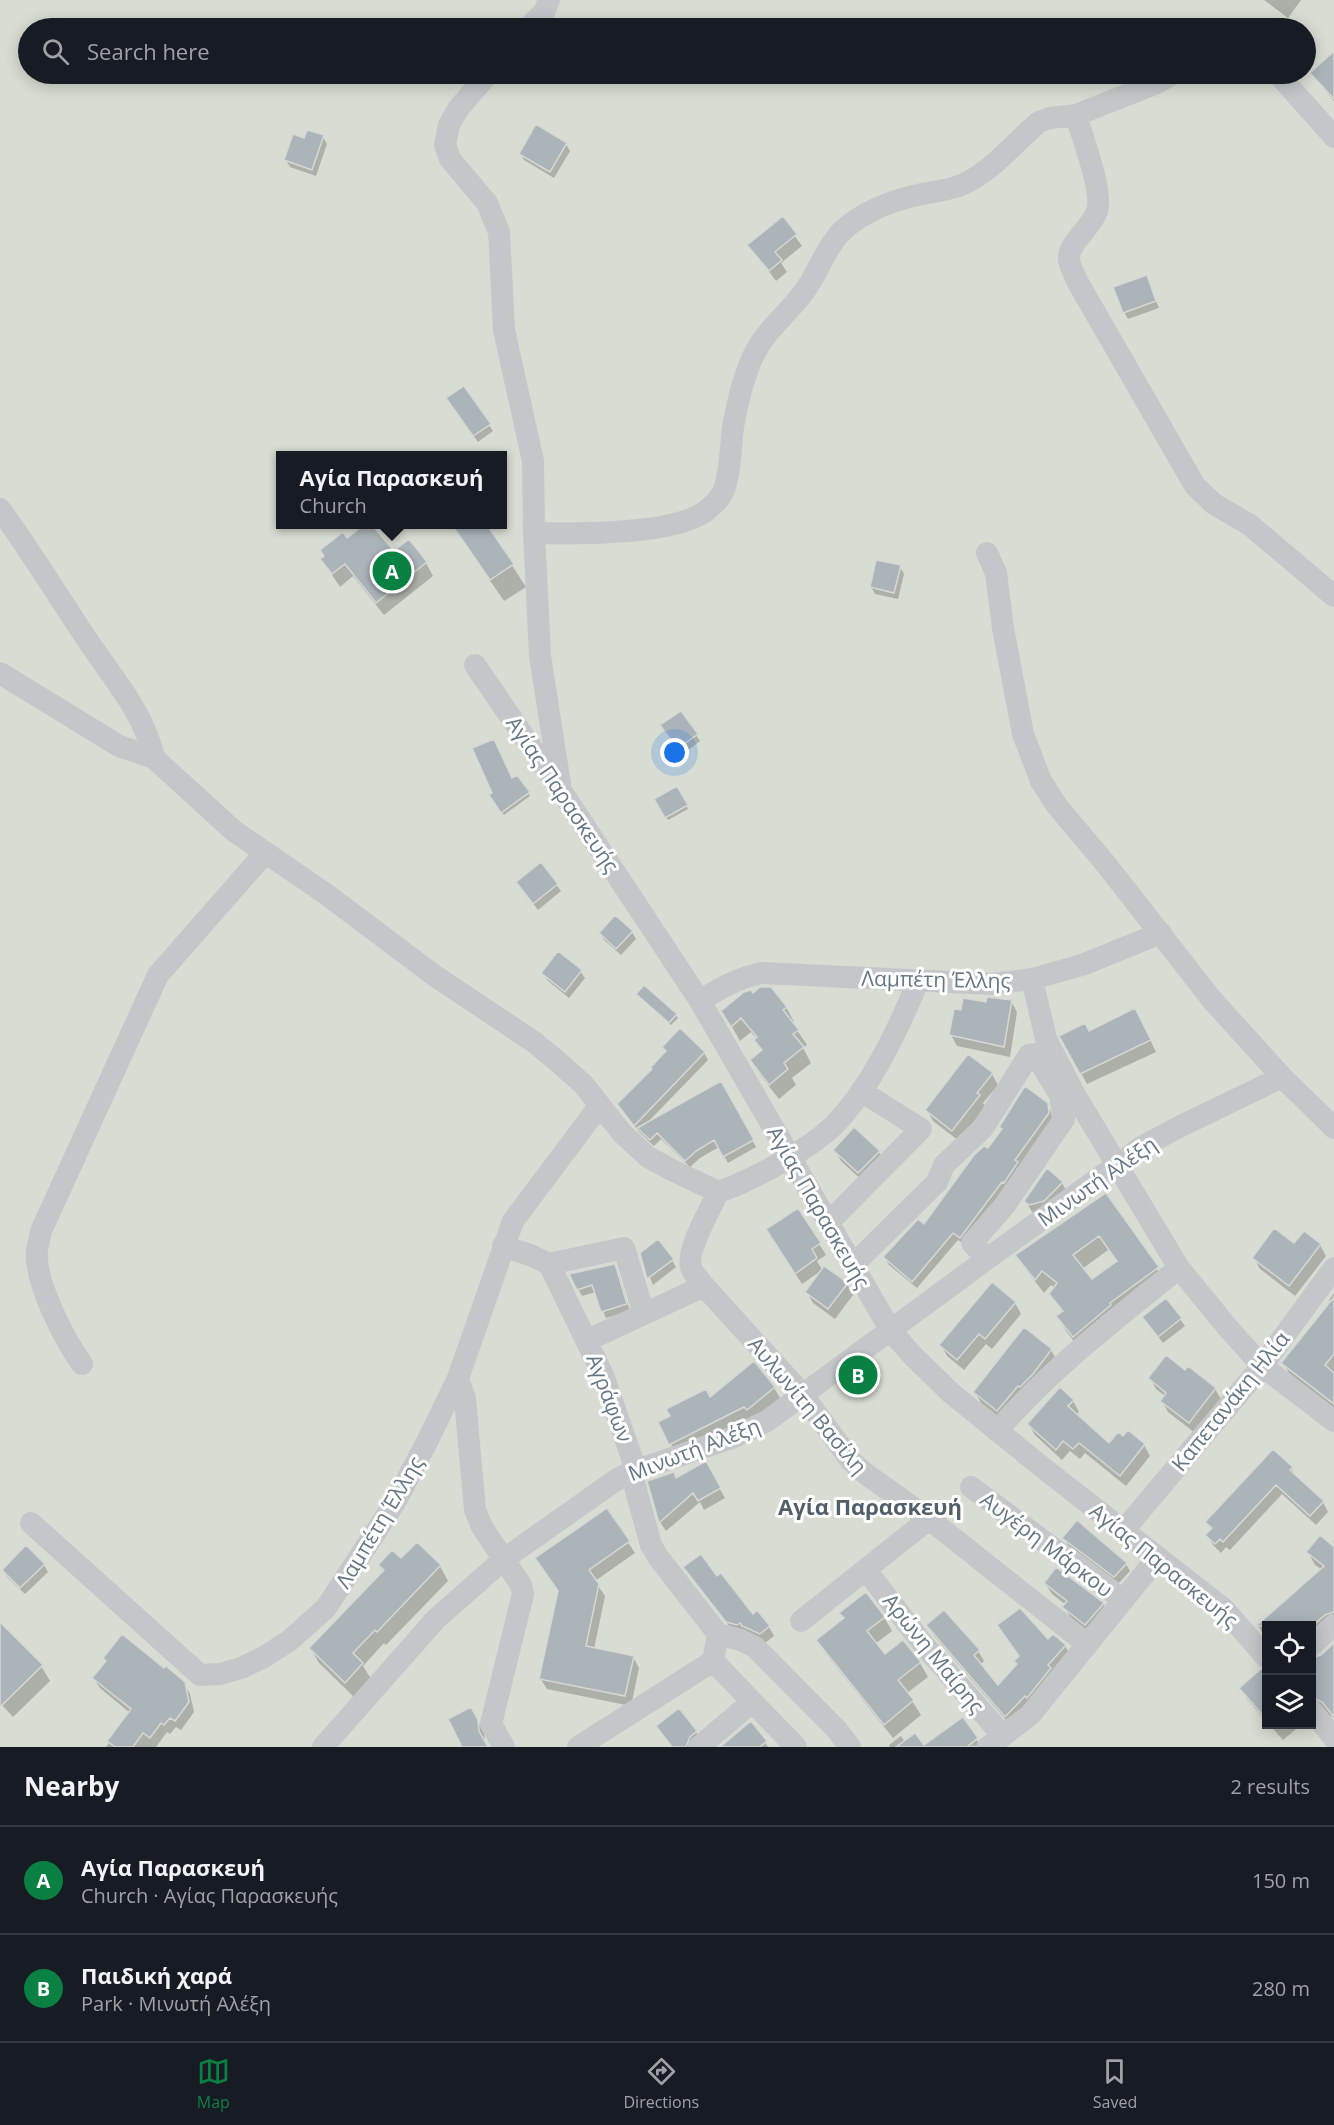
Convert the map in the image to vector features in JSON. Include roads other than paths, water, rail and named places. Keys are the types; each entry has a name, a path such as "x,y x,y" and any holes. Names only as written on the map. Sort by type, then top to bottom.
{"street":[{"path":"538,18 544,12 549,0"},
{"path":"480,84 458,109 449,125 445,145 450,159 487,203 499,232 504,330 533,461 540,656 560,789"},
{"path":"534,533 575,534 646,529 676,525 694,519 707,510 723,493 741,391 754,352 770,328 803,293 831,243 860,217 880,207 966,183 982,173 1039,122 1061,115 1076,115 1154,84"},
{"path":"1287,84 1334,137"},
{"path":"1076,115 1098,195 1097,210 1092,222 1071,250 1069,259 1077,281 1195,486 1214,504 1250,525 1334,596"},
{"path":"0,509 145,727 154,758"},
{"path":"987,554 996,573 1003,628 1023,734 1041,780 1057,806 1161,933 1213,1001 1282,1077 1334,1128"},
{"name":"Αγίας Παρασκευής","path":"475,665 700,1001 891,1331 951,1393 1224,1610 1262,1653"},
{"path":"0,673 119,746 154,758 214,814 265,853 326,894 435,976 534,1042 583,1084 622,1133 648,1156 718,1192 790,1156 834,1125 861,1090 904,1017 918,981"},
{"path":"82,1364 68,1344 52,1310 39,1271 37,1252 41,1231 159,975 265,853"},
{"name":"Λαμπέτη Έλλης","path":"700,1001 724,985 743,977 762,973 992,984 1032,979 1082,965 1161,933"},
{"path":"1032,979 1046,1039 1075,1095 1179,1268 1262,1366 1334,1421"},
{"path":"854,1265 937,1182 944,1165 982,1128 1029,1055 1035,1054 1060,1095 1064,1119 1005,1205 972,1243 987,1259"},
{"name":"Μινωτή Αλέξη","path":"323,1747 436,1619 504,1559 616,1480 631,1472 753,1430 1143,1146 1282,1077"},
{"path":"829,1222 921,1129 861,1090"},
{"name":"Λαμπέτη Έλλης","path":"31,1523 200,1676 220,1674 241,1668 289,1641 326,1608 394,1504 458,1378 513,1221 600,1105"},
{"name":"Αυλωνίτη Βασίλη","path":"718,1192 694,1245 690,1261 694,1273 704,1286 802,1395 852,1462 929,1519 1087,1644"},
{"path":"503,1246 549,1264 624,1248 644,1314"},
{"name":"Αγράφων","path":"549,1264 603,1375 633,1461 631,1472 651,1545 718,1634"},
{"path":"997,1431 1030,1395 1073,1355 1179,1268"},
{"name":"Καπετανάκη Ηλία","path":"1124,1531 1262,1366 1334,1268"},
{"path":"588,1341 704,1286"},
{"path":"458,1378 465,1399 475,1510 482,1527 521,1585 523,1594 491,1725 504,1747"},
{"name":"Αυγέρη Μάρκου","path":"971,1487 1123,1600"},
{"path":"801,1621 929,1519"},
{"path":"996,1741 1030,1715 1158,1557"},
{"name":"Αρώνη Μαίρης","path":"866,1570 996,1741"},
{"path":"1316,1641 1334,1625"},
{"path":"578,1747 713,1661 718,1634 741,1640 754,1647 837,1730 850,1747"},
{"path":"713,1661 796,1747"},
{"path":"699,1747 752,1702"},
{"path":"1316,1718 1331,1740"}],"place":[{"name":"Αγία Παρασκευή","path":"392,571"},
{"name":"Παιδική χαρά","path":"858,1375"}],"district":[{"name":"Αγία Παρασκευή","path":"870,1506"}]}
